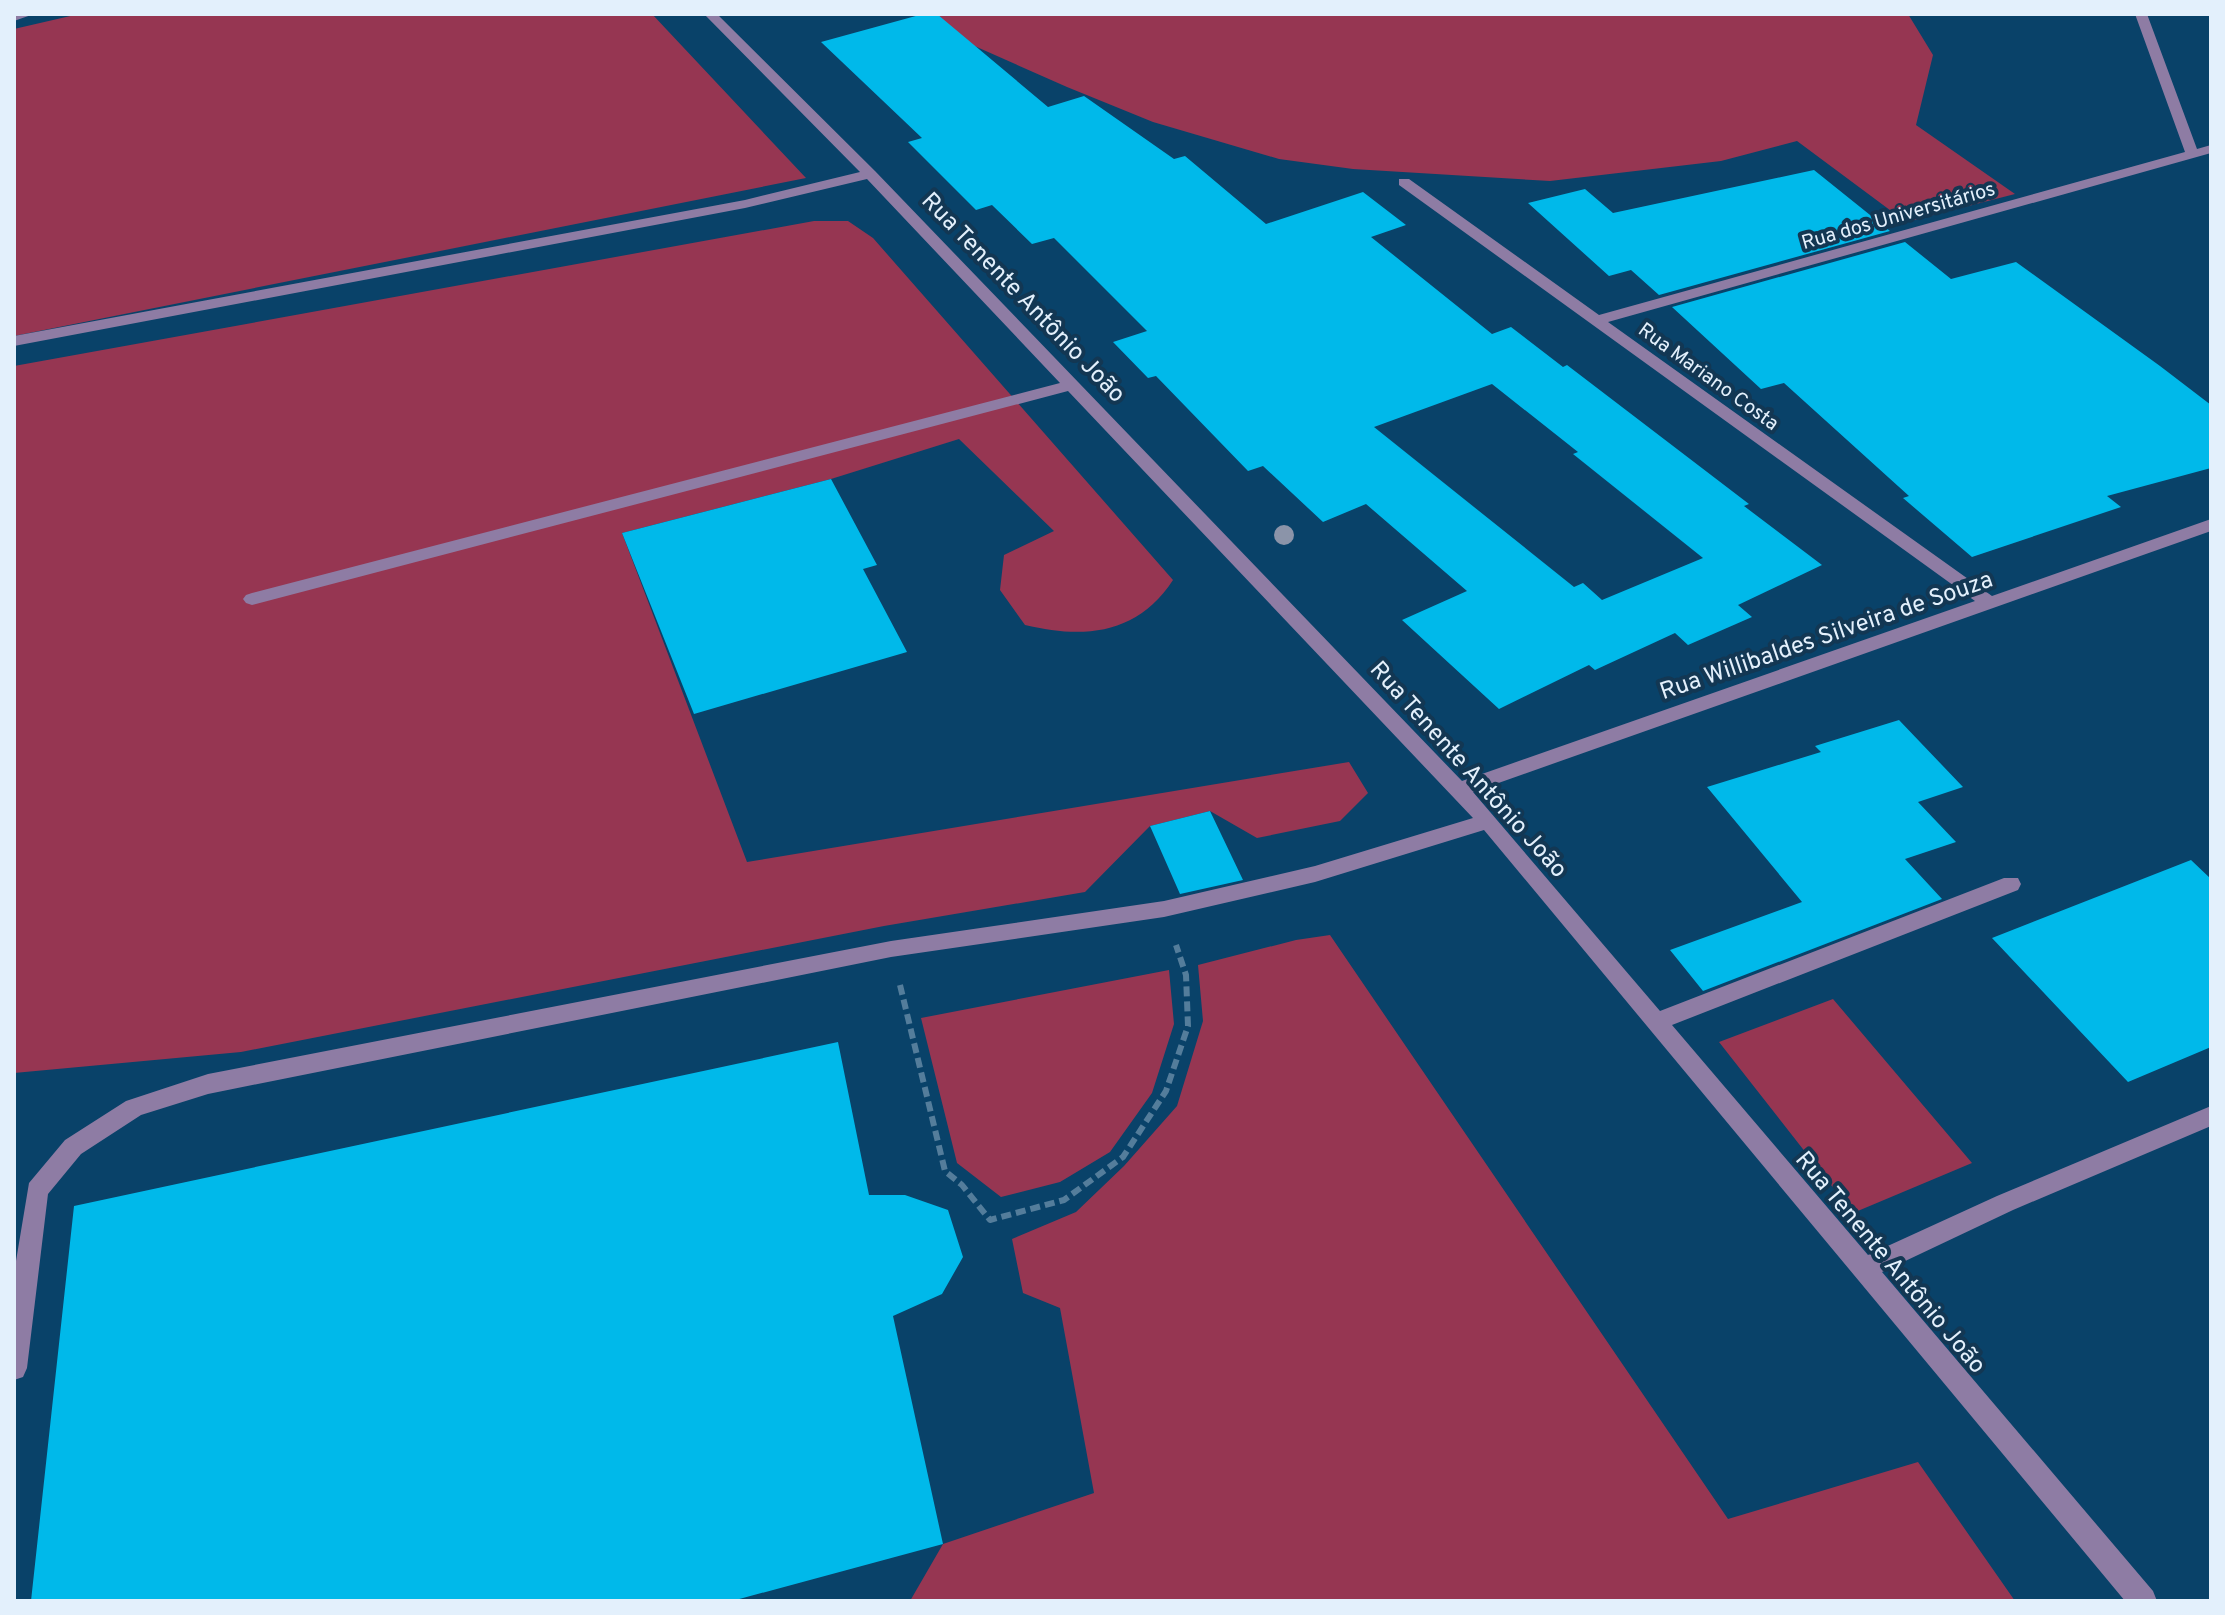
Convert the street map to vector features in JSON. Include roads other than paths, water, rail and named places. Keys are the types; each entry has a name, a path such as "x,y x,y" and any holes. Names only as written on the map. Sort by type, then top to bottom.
{"street":[{"path":"14,17 28,14"},
{"name":"Rua Tenente Antônio João","path":"710,14 870,174 1488,821 2143,1601"},
{"path":"2141,14 2192,154"},
{"name":"Rua dos Universitários","path":"1597,320 2211,149"},
{"path":"14,341 745,204 870,174"},
{"name":"Rua Mariano Costa","path":"1404,182 1990,603"},
{"path":"252,599 1071,385"},
{"name":"Rua Willibaldes Silveira de Souza","path":"1458,790 2211,525"},
{"path":"14,1368 37,1190 73,1147 134,1108 208,1084 891,949 1164,909 1330,870 1488,821"},
{"path":"1655,1022 2011,884"},
{"path":"1863,1269 2005,1203 2211,1116"}]}
